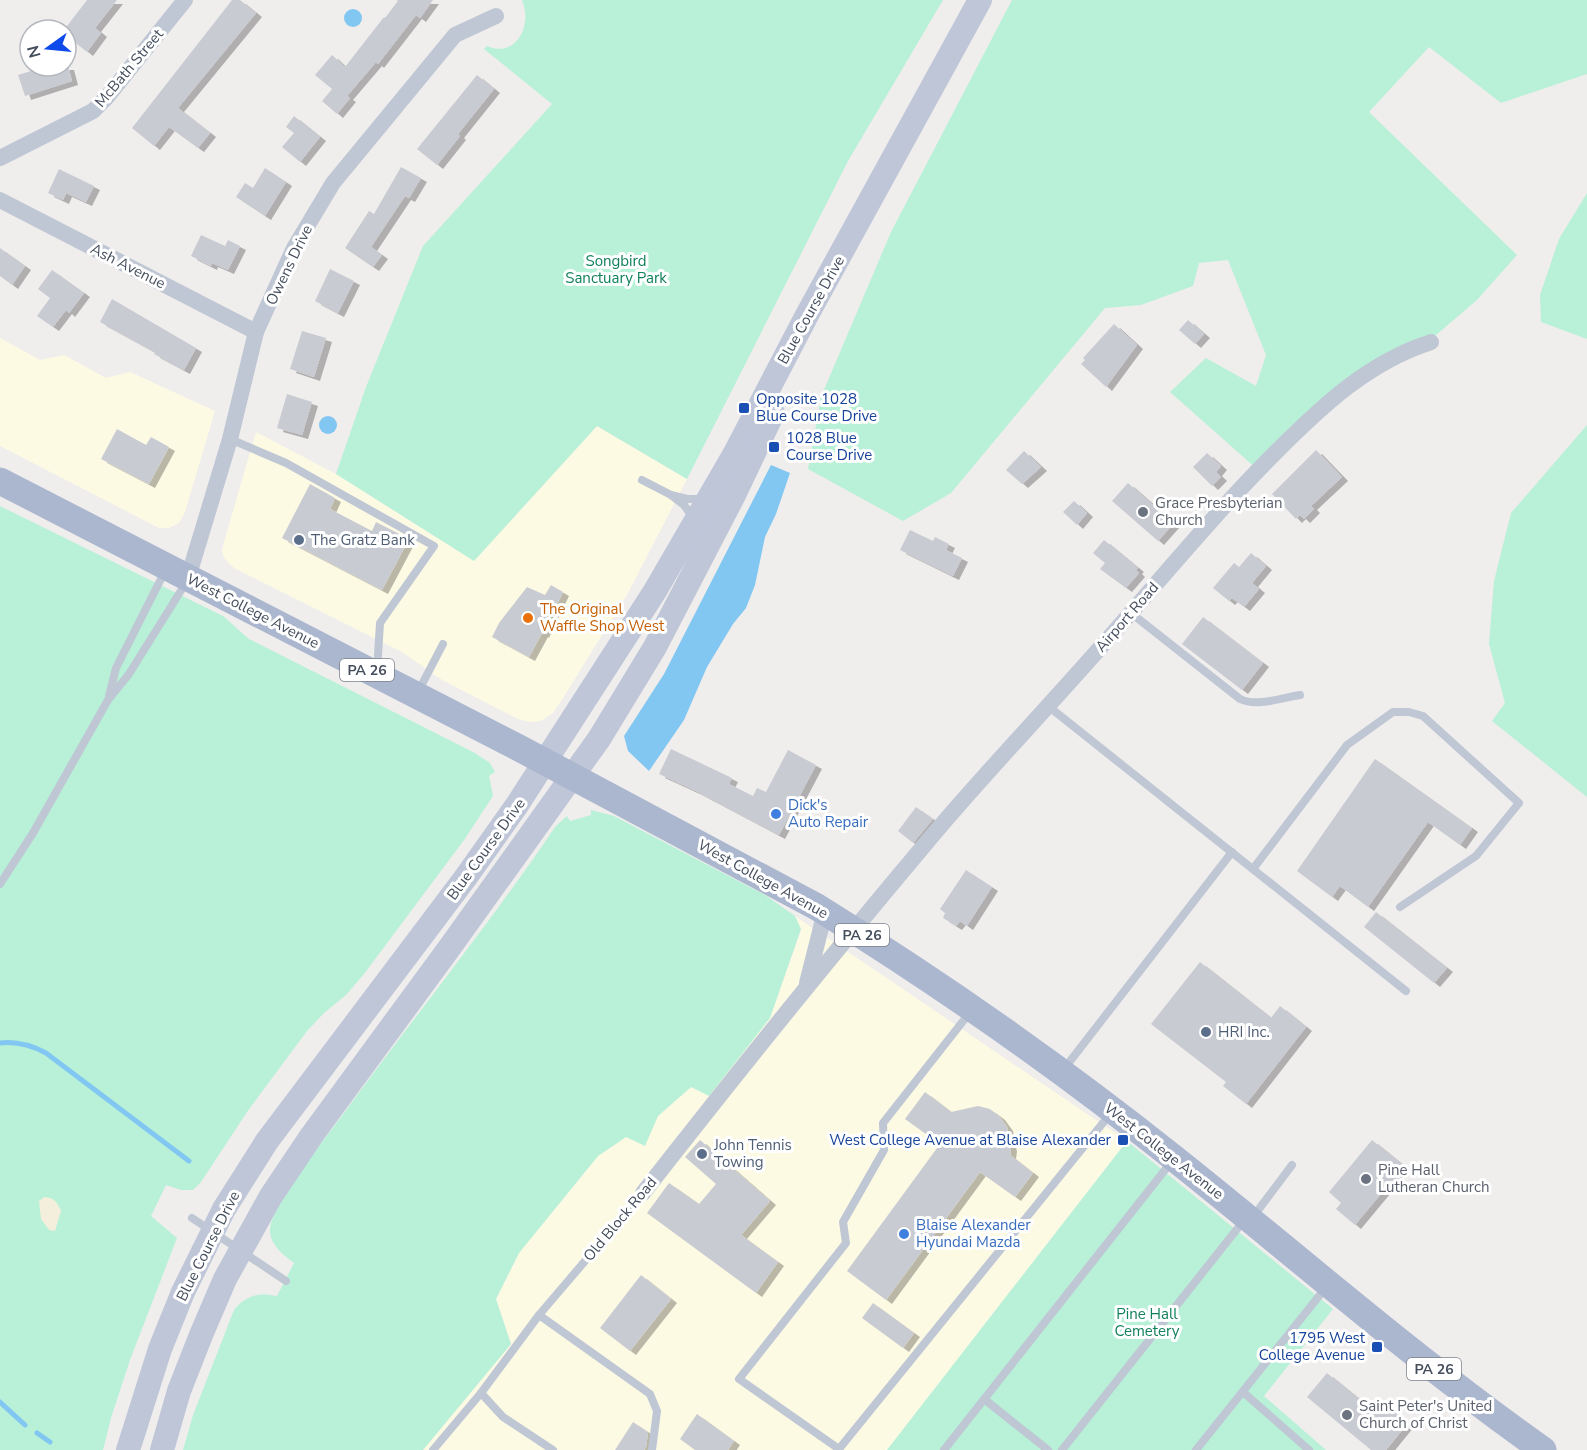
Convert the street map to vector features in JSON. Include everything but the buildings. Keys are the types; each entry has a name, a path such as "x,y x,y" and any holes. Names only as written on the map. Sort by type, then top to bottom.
{"main road":[{"name":"Blue Course Drive","path":"128,1450 160,1349 183,1292 224,1209 267,1142 466,877 546,762 621,645 695,524 980,0"},
{"name":"Blue Course Drive","path":"162,1450 179,1391 225,1279 271,1196 312,1135 450,947 598,739 655,647 768,426 848,244"},
{"name":"West College Avenue","path":"0,482 546,762 825,912 854,930 973,1008 1114,1111 1249,1218 1414,1354 1543,1450"}],"street":[{"name":"McBath Street","path":"0,158 93,111 107,97 185,0"},
{"name":"Owens Drive","path":"178,573 230,439 256,332 294,248 333,183 454,36 496,16"},
{"name":"Ash Avenue","path":"0,200 256,332"},
{"name":"Airport Road","path":"854,930 928,839 1244,484 1331,400 1369,370 1408,350 1431,342"},
{"name":"Old Block Road","path":"806,986 825,912"},
{"name":"Old Block Road","path":"643,1193 806,986 854,930"}],"lane":[{"path":"230,439 286,464 434,546 380,623 377,675"},
{"path":"642,480 671,495 684,505 695,524"},
{"path":"671,495 694,500 710,497"},
{"path":"108,700 116,668 178,573"},
{"path":"0,884 33,833 108,700 129,674 178,573"},
{"path":"1131,613 1248,703 1300,696"},
{"path":"416,695 443,644"},
{"path":"1048,706 1406,991"},
{"path":"1253,869 1347,745 1393,712 1409,712 1423,716 1519,804 1476,856 1400,907"},
{"path":"1062,1072 1232,852"},
{"path":"973,1008 883,1123 884,1150 843,1222 846,1243 739,1379 839,1450 1114,1111"},
{"path":"944,1450 1174,1158"},
{"path":"1062,1450 1292,1165"},
{"name":"Old Block Road","path":"433,1450 481,1393 539,1315 643,1193"},
{"path":"192,1218 286,1281"},
{"path":"1196,1450 1329,1283"},
{"path":"539,1315 650,1394 657,1412 652,1450"},
{"path":"1243,1392 1309,1450"},
{"path":"481,1393 503,1417 553,1450"},
{"path":"984,1399 1048,1450"}],"shaded area":[{"path":"0,338 40,360 64,355 106,378 130,372 215,411 185,512 179,523 169,528 159,528 0,446"},
{"path":"597,426 687,479 628,593 553,713 541,721 530,722 518,719 442,680 402,652 234,568 224,558 222,550 224,542 256,432 336,474 474,561"},
{"path":"795,916 1127,1141 887,1450 423,1450 511,1344 496,1299 519,1253 598,1156 626,1137 645,1145 658,1116 770,1018 801,930"}],"green space":[{"name":"Songbird Sanctuary Park","path":"522,0 943,0 848,161 687,479 597,426 474,561 336,474 366,387 423,246 552,104 484,49 487,46 497,49 506,48 520,37 525,20"},
{"path":"1012,0 1587,0 1587,74 1501,103 1429,47 1369,112 1517,255 1477,300 1429,341 1389,358 1258,470 1170,392 1206,358 1256,386 1266,355 1228,260 1199,263 1193,286 1141,305 1105,308 951,493 903,521 808,469 821,397 891,232"},
{"path":"1587,193 1587,339 1541,322 1540,295 1559,239"},
{"path":"1587,425 1587,797 1492,721 1505,703 1489,644 1494,581 1511,513"},
{"path":"0,506 223,616 249,639 475,753 490,763 495,772 489,776 493,796 464,840 364,974 346,995 307,1031 247,1112 201,1182 193,1190 181,1190 166,1185 151,1216 177,1238 130,1360 103,1450 0,1450"},
{"path":"591,810 614,816 765,895 795,916 801,929 770,1018 709,1096 691,1087 658,1116 645,1146 626,1137 598,1156 519,1253 496,1299 511,1344 423,1450 183,1450 193,1415 234,1310 243,1301 253,1296 264,1294 277,1296 294,1263 280,1251 271,1236 271,1223 283,1200 317,1149 478,935 555,827 567,816 570,821 591,815"},
{"name":"Pine Hall Cemetery","path":"1127,1141 1333,1309 1264,1396 1326,1450 887,1450"}],"sand":[{"path":"44,1197 55,1201 61,1211 55,1231 49,1230 41,1219 39,1201"}],"water":[{"path":"349,9 357,9 362,14 360,25 349,27 344,22 344,14"},
{"path":"324,416 332,416 337,421 335,432 324,434 319,429 319,421"},
{"path":"771,465 790,473 776,514 765,537 755,585 746,608 733,624 707,667 684,720 649,771 628,751 624,736 664,674"}],"waterway":[{"path":"0,1043 24,1044 46,1053 189,1161"},
{"path":"0,1402 25,1425"},
{"path":"37,1433 50,1442"}],"place":[{"name":"Opposite 1028 Blue Course Drive","path":"744,408"},
{"name":"1028 Blue Course Drive","path":"774,447"},
{"name":"Grace Presbyterian Church","path":"1143,512"},
{"name":"The Gratz Bank","path":"299,540"},
{"name":"The Original Waffle Shop West","path":"528,618"},
{"name":"Dick's Auto Repair","path":"776,814"},
{"name":"HRI Inc.","path":"1206,1032"},
{"name":"West College Avenue at Blaise Alexander","path":"1123,1140"},
{"name":"John Tennis Towing","path":"702,1154"},
{"name":"Pine Hall Lutheran Church","path":"1366,1179"},
{"name":"Blaise Alexander Hyundai Mazda","path":"904,1234"},
{"name":"1795 West College Avenue","path":"1377,1347"},
{"name":"Saint Peter's United Church of Christ","path":"1347,1415"}]}
